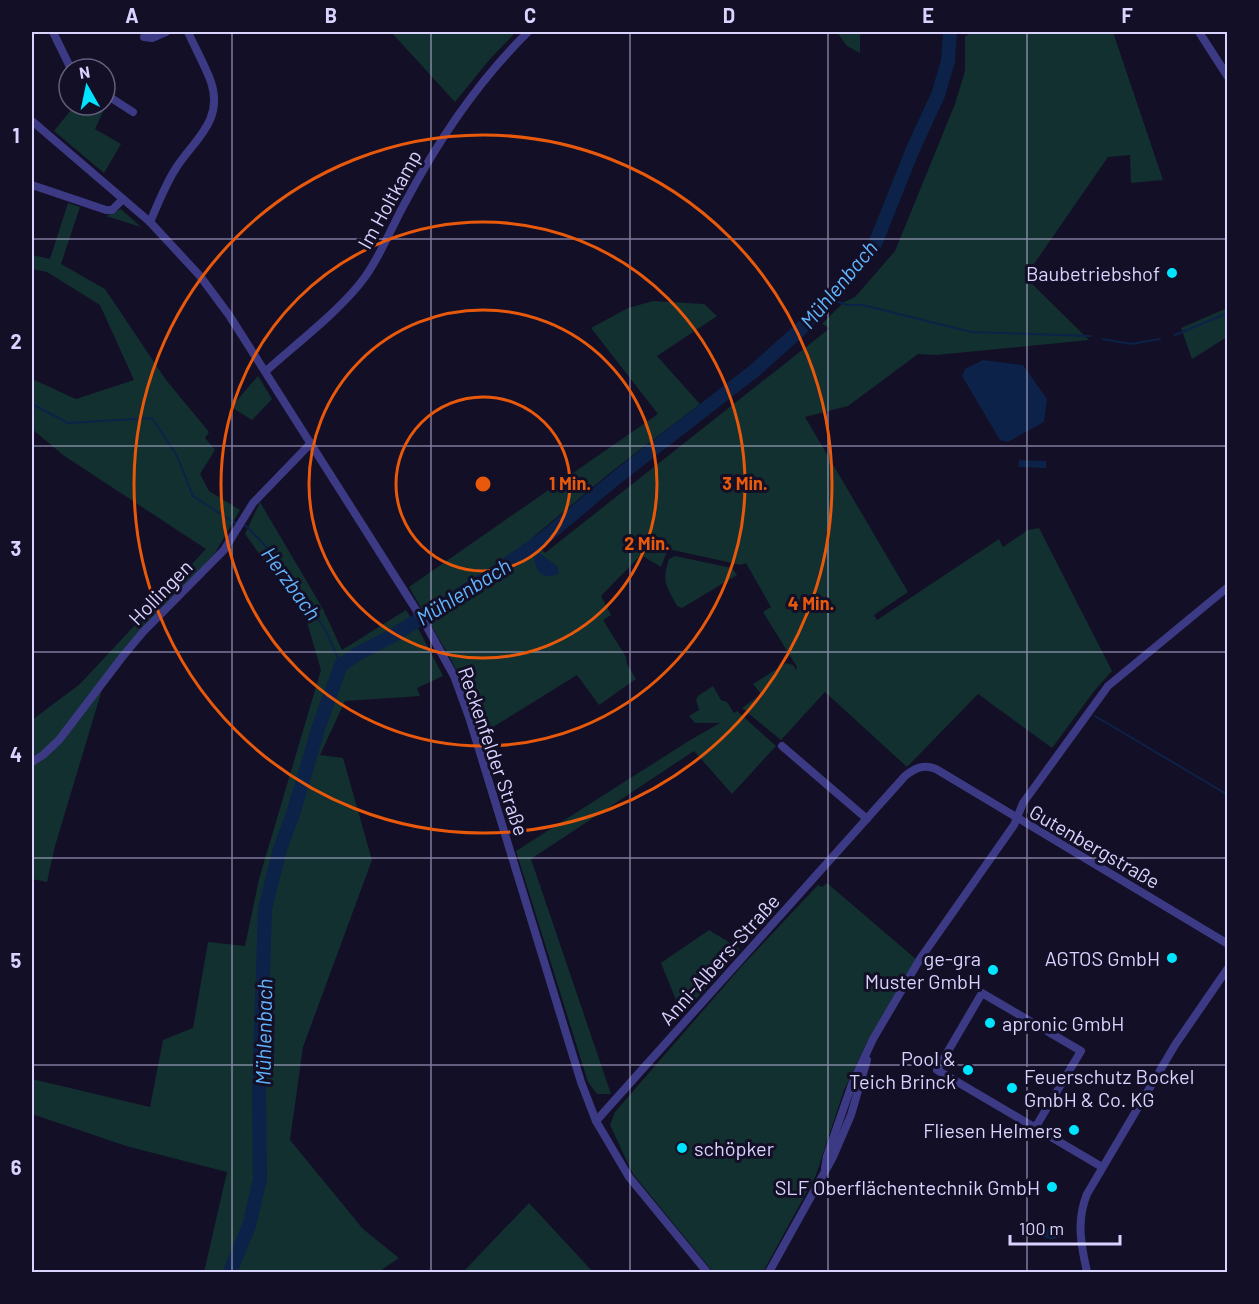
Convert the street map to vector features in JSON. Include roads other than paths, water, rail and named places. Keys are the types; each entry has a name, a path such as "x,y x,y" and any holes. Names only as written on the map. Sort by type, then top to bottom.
{"street":[{"path":"53,32 65,57"},
{"path":"144,37 152,38 166,32"},
{"path":"150,222 169,178 207,129 214,100 212,83 188,32"},
{"name":"Im Holtkamp","path":"266,371 346,298 364,278 385,246 404,203 448,129 486,77 528,32"},
{"path":"1199,32 1227,77"},
{"path":"117,101 134,112"},
{"name":"Reckenfelder Straße","path":"32,121 150,222 200,276 230,315 427,627 454,676 470,720 578,1071 596,1121 629,1177 707,1272"},
{"path":"32,185 106,210 112,210 123,199"},
{"name":"Hollingen","path":"32,762 59,740 136,640 224,550 253,503 311,443"},
{"path":"1017,817 1023,803 1108,686 1227,587"},
{"path":"782,746 867,819"},
{"name":"Anni-Albers-Straße","path":"596,1121 913,769 929,766 1017,817"},
{"name":"Gutenbergstraße","path":"769,1272 833,1157 851,1115 873,1039 920,959 1014,825 1017,817 1227,944"},
{"path":"1086,1272 1079,1233 1083,1202 1175,1045 1227,968"},
{"path":"1035,1128 1081,1051 982,993 937,1070 1035,1128 1102,1167"}],"water":[{"path":"983,360 1023,365 1047,399 1044,422 1008,442 1000,440 962,376 965,369"},
{"path":"1019,460 1046,461 1046,468 1019,467"},
{"path":"538,552 558,567 559,574 548,576 538,571 534,557"},
{"path":"1054,1226 1061,1227 1062,1235 1052,1239 1042,1236 1042,1231"}],"waterway":[{"name":"Mühlenbach","path":"230,1272 249,1226 260,1179 259,1094 265,909 280,849 341,665 490,576 543,539 616,478 754,371 801,329 873,249 913,149 938,95 948,61 950,32"},
{"path":"829,299 848,305 863,305 971,332 1090,336"},
{"path":"1175,335 1228,313"},
{"path":"1103,339 1131,344 1160,339"},
{"name":"Herzbach","path":"32,404 68,423 152,418 177,456 193,496 233,522 246,526 281,562 326,631 341,665"},
{"path":"1095,716 1228,795"}],"place":[{"name":"Baubetriebshof","path":"1172,273"},
{"name":"AGTOS GmbH","path":"1172,958"},
{"name":"ge-gra Muster GmbH","path":"993,970"},
{"name":"apronic GmbH","path":"990,1023"},
{"name":"Pool & Teich Brinck","path":"968,1070"},
{"name":"Feuerschutz Bockel GmbH & Co. KG","path":"1012,1088"},
{"name":"Fliesen Helmers","path":"1074,1130"},
{"name":"schöpker","path":"682,1148"},
{"name":"SLF Oberflächentechnik GmbH","path":"1052,1187"}]}
